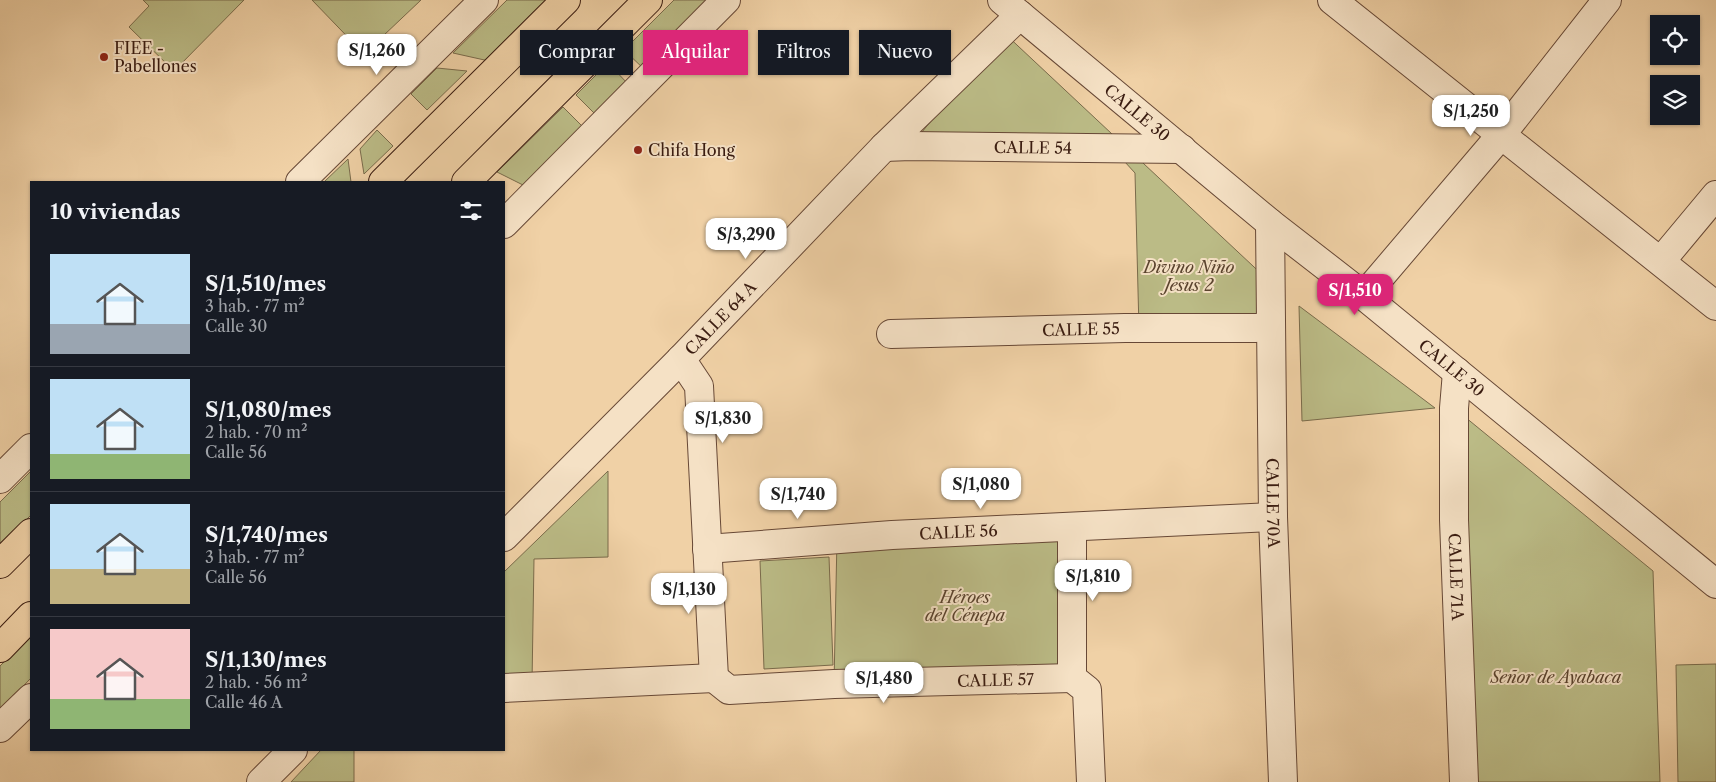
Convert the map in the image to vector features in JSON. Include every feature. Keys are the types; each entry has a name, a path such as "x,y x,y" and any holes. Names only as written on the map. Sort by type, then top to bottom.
{"main road":[{"path":"384,181 566,0"},
{"path":"467,181 648,0"},
{"path":"0,564 30,534"},
{"path":"0,648 30,617"}],"street":[{"path":"301,181 484,0"},
{"path":"505,223 726,0"},
{"path":"1332,0 1716,306"},
{"path":"1364,296 1501,135 1606,0"},
{"name":"CALLE 64 A","path":"505,536 681,359 884,147 1011,7"},
{"name":"CALLE 30","path":"1011,7 1270,223 1458,372 1716,584"},
{"name":"CALLE 54","path":"884,147 1182,149"},
{"path":"1661,261 1716,194"},
{"name":"CALLE 70A","path":"1270,223 1272,517 1283,782"},
{"name":"CALLE 55","path":"891,334 1125,328 1256,328 1270,326"},
{"path":"505,688 714,678 699,386 681,359"},
{"name":"CALLE 71A","path":"1458,372 1454,408 1454,520 1464,782"},
{"path":"0,479 30,449"},
{"name":"CALLE 56","path":"707,549 892,534 1272,517"},
{"path":"1072,527 1072,678 1087,690 1091,782"},
{"name":"CALLE 57","path":"714,678 729,690 834,684 1072,678"},
{"path":"0,728 30,699"},
{"path":"261,782 292,751"}],"green space":[{"path":"143,0 244,0 174,71 129,27 149,6"},
{"path":"312,0 421,0 364,54"},
{"path":"507,0 550,0 489,61 453,53"},
{"path":"674,0 716,0 686,30 644,30"},
{"path":"643,31 643,68 633,59 633,41"},
{"name":"Divino Niño Jesus 2","path":"1002,31 1269,281 1256,328 1139,329 1135,173 1114,150 911,146"},
{"path":"437,68 467,71 427,110 411,94"},
{"path":"596,75 619,75 630,86 598,117 576,95"},
{"path":"563,107 585,129 527,187 497,172"},
{"path":"377,130 393,146 364,174 360,149"},
{"path":"348,159 351,181 325,181"},
{"path":"1299,306 1435,408 1302,421"},
{"name":"Señor de Ayabaca","path":"1454,408 1653,571 1660,782 1456,782"},
{"path":"608,471 608,557 534,559 532,683 505,685 505,571"},
{"path":"30,472 30,516 0,546 0,502"},
{"name":"Héroes del Cénepa","path":"1072,527 1072,678 834,684 837,538"},
{"path":"829,557 833,665 764,669 760,561"},
{"path":"30,636 30,679 0,710 0,666"},
{"path":"1716,664 1716,782 1678,782 1676,665"},
{"path":"320,751 354,751 354,782 291,782"}],"place":[{"name":"FIEE - Pabellones","path":"104,57"},
{"name":"Chifa Hong","path":"638,150"}]}
